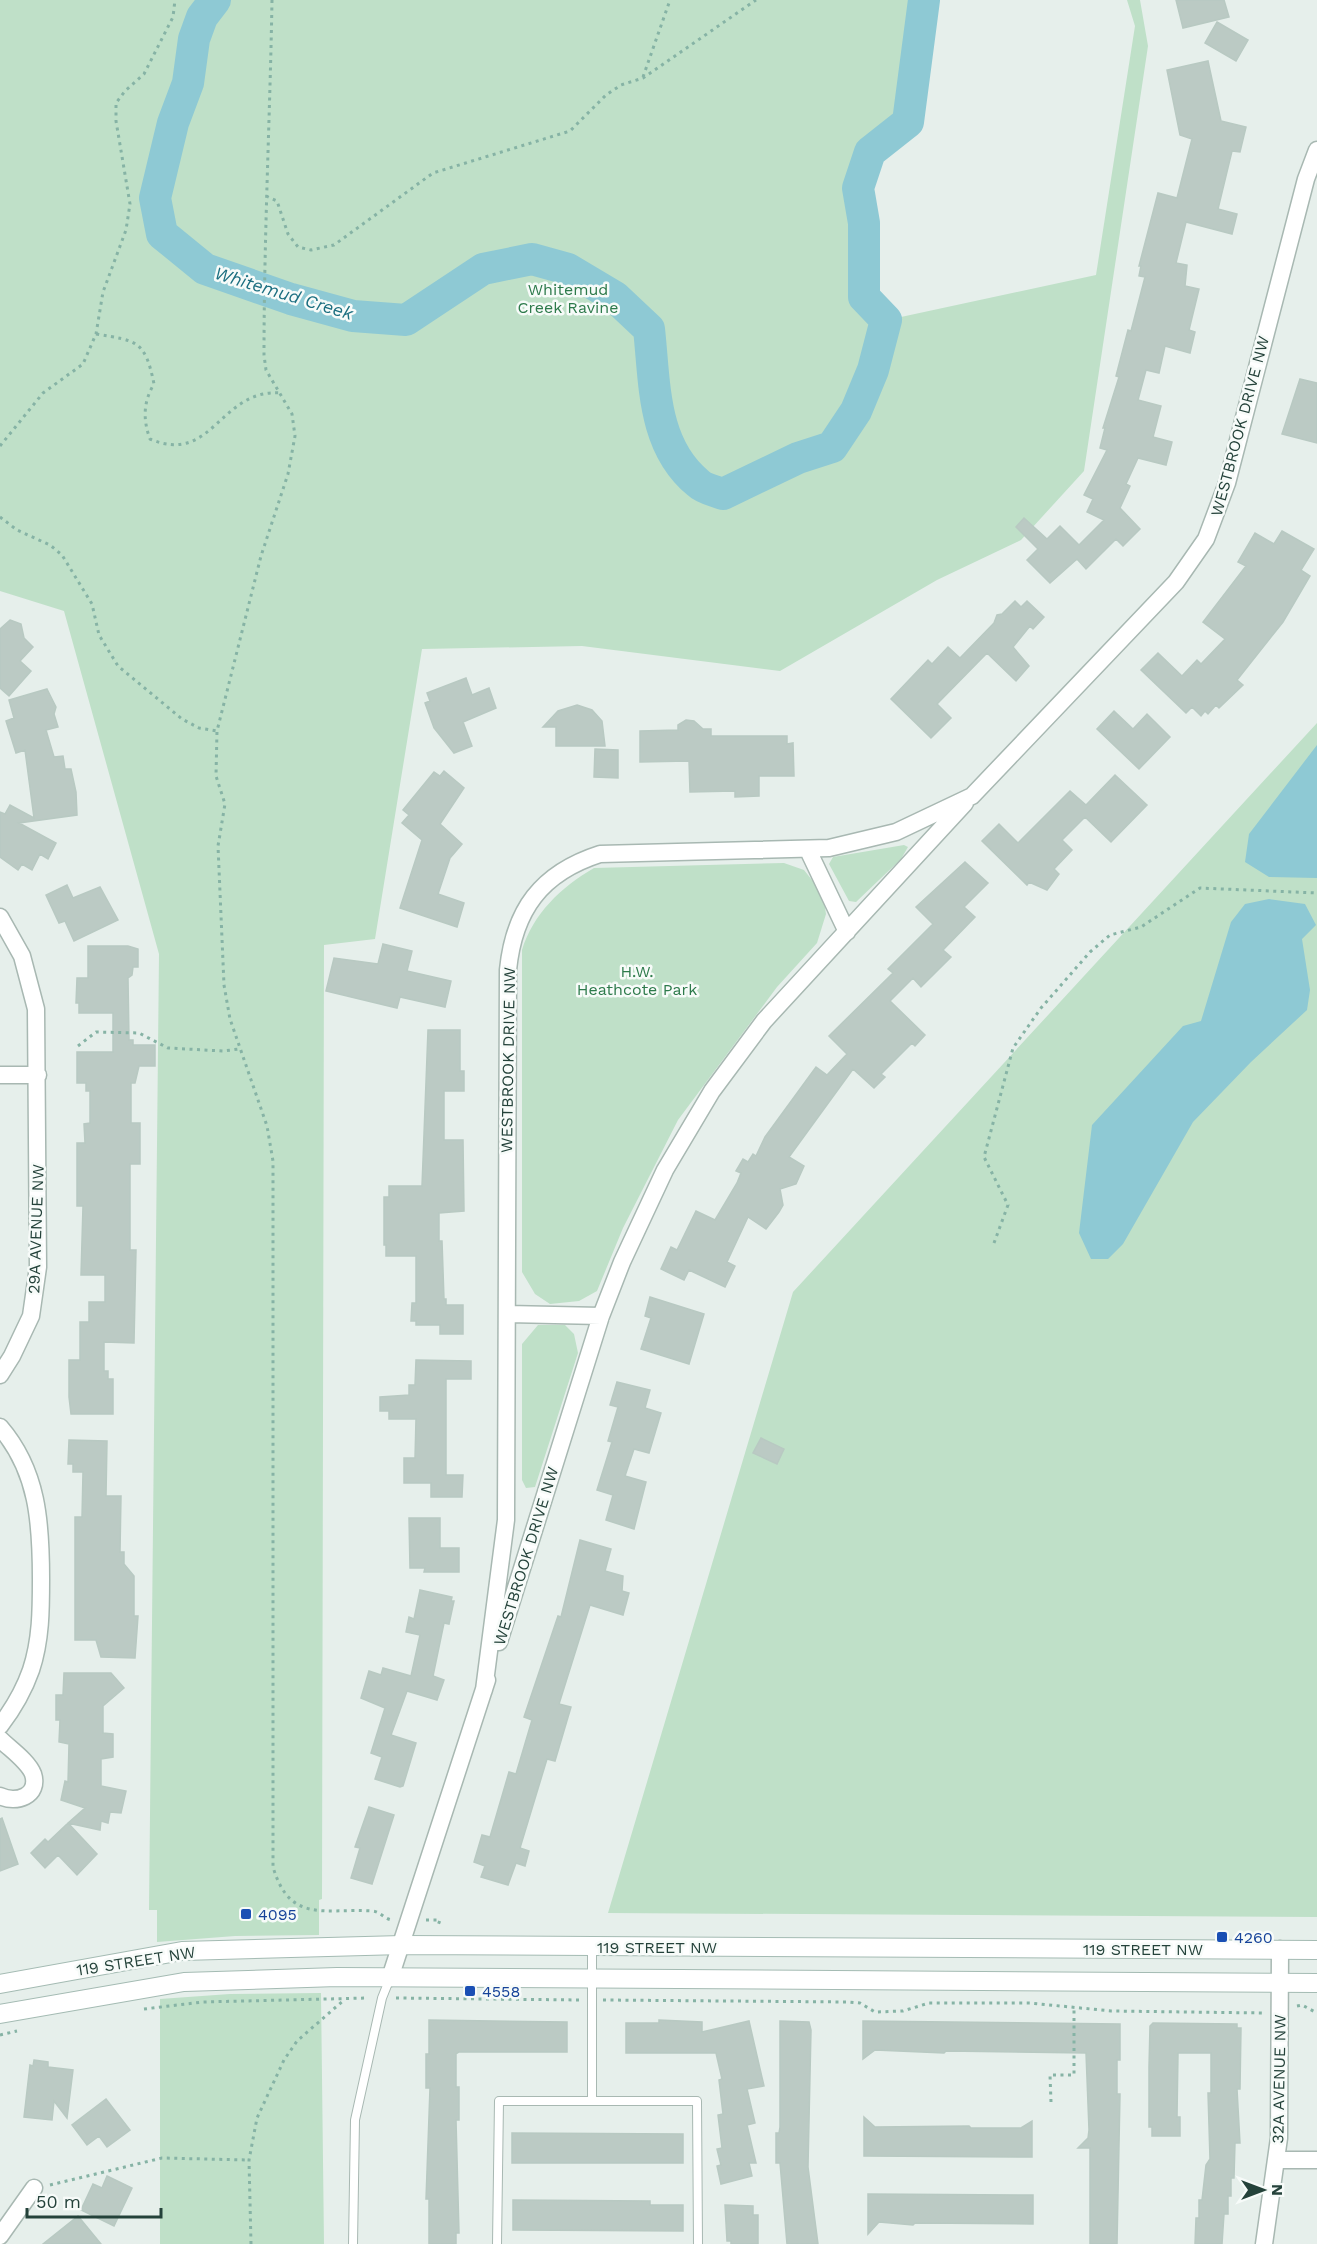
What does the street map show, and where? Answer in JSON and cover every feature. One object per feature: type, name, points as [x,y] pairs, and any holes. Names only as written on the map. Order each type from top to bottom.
[{"type":"main road","name":"119 STREET NW","points":[[0,1984],[182,1951],[402,1945],[1317,1950]]},
{"type":"main road","name":"119 STREET NW","points":[[0,2014],[184,1982],[390,1978],[1317,1983]]},
{"type":"street","name":"WESTBROOK DRIVE NW","points":[[390,1978],[484,1690],[601,1316],[622,1262],[665,1170],[712,1091],[764,1021],[972,796],[1176,582],[1206,539],[1227,483],[1306,179],[1317,150]]},
{"type":"street","name":"WESTBROOK DRIVE NW","points":[[484,1690],[506,1521],[508,970],[514,929],[522,914],[541,888],[567,866],[600,854],[808,850],[851,844],[896,832],[972,796]]},
{"type":"street","points":[[808,850],[848,932]]},
{"type":"street","name":"29A AVENUE NW","points":[[0,917],[14,938],[34,993],[38,1075],[36,1294],[24,1333],[0,1375]]},
{"type":"street","points":[[0,1075],[38,1075]]},
{"type":"street","points":[[507,1314],[601,1316]]},
{"type":"street","points":[[0,1427],[22,1459],[38,1506],[41,1608],[37,1649],[31,1670],[0,1726]]},
{"type":"street","points":[[0,1739],[29,1767],[34,1782],[32,1791],[26,1797],[16,1800],[0,1796]]},
{"type":"street","name":"32A AVENUE NW","points":[[1264,2244],[1278,2160],[1280,1949]]},
{"type":"street","points":[[1278,2160],[1317,2160]]},
{"type":"street","points":[[0,2236],[34,2188]]},
{"type":"lane","points":[[592,1947],[592,2101]]},
{"type":"lane","points":[[353,2244],[355,2120],[382,1998],[390,1978]]},
{"type":"lane","points":[[497,2244],[499,2101],[697,2101],[698,2244]]},
{"type":"path","points":[[0,446],[43,393],[83,364],[96,334],[103,292],[126,230],[130,204],[116,121],[116,103],[125,91],[144,74],[173,17],[175,0]]},
{"type":"path","points":[[272,0],[264,229],[264,355],[266,370],[282,393],[294,424],[292,454],[261,556],[218,731],[216,776],[225,804],[218,846],[224,986],[239,1050],[267,1126],[273,1161],[273,1867],[278,1885],[300,1908],[317,1911],[375,1911],[388,1920]]},
{"type":"path","points":[[643,78],[670,0]]},
{"type":"path","points":[[266,196],[277,201],[288,234],[298,247],[311,250],[334,245],[433,173],[570,131],[606,96],[621,85],[643,78],[756,0]]},
{"type":"path","points":[[96,334],[132,340],[141,348],[154,384],[147,400],[145,425],[150,439],[162,444],[189,444],[227,416],[243,400],[259,393],[282,393]]},
{"type":"path","points":[[0,517],[62,555],[92,603],[99,634],[118,666],[182,719],[200,728],[218,731]]},
{"type":"path","points":[[994,1243],[1008,1205],[984,1157],[1013,1048],[1041,1008],[1090,952],[1110,935],[1142,927],[1200,888],[1317,894]]},
{"type":"path","points":[[78,1047],[96,1032],[139,1033],[168,1048],[239,1050]]},
{"type":"path","points":[[251,2244],[249,2160],[257,2118],[284,2060],[313,2025],[346,1998]]},
{"type":"path","points":[[139,2009],[203,2002],[360,1999]]},
{"type":"path","points":[[400,1999],[849,2002],[860,2003],[875,2012],[903,2011],[929,2003],[1030,2003],[1074,2008],[1257,2014]]},
{"type":"path","points":[[1302,2005],[1317,2013]]},
{"type":"path","points":[[1051,2102],[1050,2075],[1074,2075],[1074,2008]]},
{"type":"path","points":[[0,2035],[19,2030]]},
{"type":"path","points":[[34,2188],[162,2158],[249,2160]]},
{"type":"green space","name":"Whitemud Creek Ravine","points":[[0,0],[924,0],[908,122],[870,152],[858,188],[864,223],[864,297],[887,320],[1096,275],[1135,26],[1127,0],[1140,0],[1148,46],[1084,471],[1021,540],[937,580],[780,671],[582,646],[422,649],[375,939],[324,945],[322,1899],[319,1900],[319,1935],[235,1936],[157,1942],[157,1910],[149,1910],[159,954],[64,611],[0,591]]},
{"type":"green space","points":[[1317,723],[1317,1917],[608,1913],[793,1292]]},
{"type":"green space","points":[[904,845],[908,847],[901,859],[856,902],[849,901],[829,864],[833,857]]},
{"type":"green space","name":"H.W. Heathcote Park","points":[[784,863],[804,870],[823,894],[826,914],[817,943],[777,987],[678,1120],[623,1228],[597,1291],[579,1301],[550,1304],[535,1294],[522,1272],[522,950],[533,925],[560,893],[594,868]]},
{"type":"green space","points":[[538,1325],[565,1325],[574,1334],[578,1353],[535,1487],[526,1488],[522,1480],[522,1344]]},
{"type":"green space","points":[[321,1993],[324,2244],[160,2244],[160,1999],[230,1994]]},
{"type":"water","points":[[1317,745],[1317,878],[1269,877],[1245,862],[1249,834]]},
{"type":"water","points":[[1269,899],[1305,904],[1316,925],[1302,939],[1310,990],[1307,1010],[1251,1062],[1193,1122],[1123,1244],[1108,1259],[1091,1259],[1079,1233],[1092,1125],[1183,1026],[1201,1021],[1231,922],[1245,904]]},
{"type":"building","points":[[1176,0],[1224,0],[1229,17],[1183,28]]},
{"type":"building","points":[[1217,22],[1248,40],[1236,61],[1205,43]]},
{"type":"building","points":[[1208,61],[1221,121],[1246,127],[1240,152],[1232,151],[1218,209],[1237,214],[1232,234],[1186,222],[1176,263],[1187,265],[1185,286],[1199,289],[1189,330],[1195,332],[1190,353],[1165,346],[1159,373],[1146,370],[1138,400],[1161,406],[1153,437],[1172,442],[1166,465],[1138,458],[1126,484],[1130,486],[1120,508],[1140,529],[1123,546],[1116,539],[1086,569],[1077,559],[1050,583],[1027,560],[1038,549],[1016,527],[1024,518],[1047,539],[1060,526],[1079,545],[1104,520],[1087,512],[1093,499],[1084,495],[1107,450],[1100,448],[1105,428],[1103,428],[1119,377],[1116,376],[1128,330],[1131,331],[1145,277],[1139,276],[1141,266],[1139,266],[1158,193],[1177,198],[1192,139],[1180,135],[1167,70]]},
{"type":"building","points":[[1300,379],[1317,383],[1317,443],[1282,434]]},
{"type":"building","points":[[1282,531],[1314,549],[1301,570],[1310,576],[1283,622],[1237,680],[1243,685],[1219,708],[1216,705],[1208,714],[1205,711],[1201,716],[1192,707],[1186,713],[1141,670],[1158,653],[1182,676],[1197,660],[1201,664],[1225,639],[1203,622],[1246,566],[1238,562],[1255,533],[1274,544]]},
{"type":"building","points":[[1015,601],[1021,607],[1027,601],[1044,617],[1033,629],[1030,626],[1013,647],[1029,666],[1016,681],[987,653],[937,704],[951,718],[931,738],[891,699],[928,660],[932,664],[948,647],[960,658],[994,623],[997,615],[1002,614]]},
{"type":"building","points":[[10,620],[21,624],[24,638],[33,647],[20,661],[31,671],[9,696],[0,688],[0,629]]},
{"type":"building","points":[[466,678],[472,695],[489,688],[496,708],[463,722],[472,746],[454,753],[434,728],[425,703],[430,701],[427,693]]},
{"type":"building","points":[[47,689],[56,707],[54,714],[58,727],[46,730],[54,757],[63,756],[65,769],[71,769],[76,792],[77,815],[19,823],[56,843],[48,859],[40,854],[32,870],[22,864],[18,870],[0,857],[0,812],[5,814],[10,805],[34,818],[25,750],[16,753],[6,721],[14,718],[9,700]]},
{"type":"building","points":[[577,705],[592,710],[602,721],[605,746],[556,746],[556,727],[543,727],[558,711]]},
{"type":"building","points":[[1114,711],[1133,729],[1147,714],[1170,737],[1139,769],[1097,729]]},
{"type":"building","points":[[686,720],[694,721],[703,729],[711,729],[711,736],[787,736],[787,744],[793,743],[794,776],[759,776],[759,796],[735,797],[735,791],[690,792],[689,761],[640,762],[640,731],[678,730],[678,725]]},
{"type":"building","points":[[595,749],[618,750],[618,778],[594,777]]},
{"type":"building","points":[[444,771],[464,788],[440,824],[462,844],[450,858],[438,894],[464,903],[457,927],[400,908],[422,840],[402,823],[409,815],[403,810],[434,772],[440,776]]},
{"type":"building","points":[[1115,775],[1147,805],[1111,842],[1085,817],[1062,840],[1072,850],[1054,869],[1059,874],[1047,890],[1029,882],[1027,885],[982,841],[999,824],[1018,843],[1070,791],[1086,805]]},
{"type":"building","points":[[965,862],[988,883],[964,907],[975,917],[943,950],[951,957],[921,987],[913,978],[890,1001],[925,1035],[915,1046],[912,1043],[881,1074],[885,1077],[874,1088],[853,1069],[789,1157],[804,1166],[796,1184],[780,1189],[783,1205],[779,1212],[766,1229],[748,1217],[727,1262],[735,1266],[725,1287],[689,1270],[684,1280],[661,1269],[671,1247],[677,1250],[696,1211],[715,1220],[737,1183],[741,1173],[736,1171],[743,1159],[748,1162],[753,1154],[756,1156],[765,1137],[816,1067],[827,1075],[847,1054],[829,1036],[893,973],[888,969],[933,924],[916,907]]},
{"type":"building","points":[[67,885],[73,898],[100,887],[118,920],[74,941],[65,921],[59,923],[46,895]]},
{"type":"building","points":[[383,944],[412,951],[407,971],[451,981],[445,1007],[400,997],[397,1008],[326,991],[334,958],[378,964]]},
{"type":"building","points":[[88,946],[128,946],[138,949],[138,967],[133,967],[132,975],[128,978],[129,1040],[133,1040],[133,1045],[155,1045],[155,1066],[139,1066],[135,1083],[131,1083],[131,1123],[140,1123],[140,1164],[130,1164],[130,1250],[136,1250],[134,1343],[104,1342],[104,1371],[108,1371],[108,1379],[113,1379],[113,1414],[71,1414],[69,1397],[69,1360],[80,1360],[80,1322],[89,1322],[89,1302],[105,1302],[105,1275],[81,1275],[83,1206],[77,1206],[77,1143],[85,1143],[84,1124],[90,1123],[90,1091],[86,1091],[86,1083],[77,1083],[77,1052],[113,1052],[113,1013],[79,1013],[79,1003],[76,1003],[77,978],[88,978]]},
{"type":"building","points":[[428,1030],[460,1030],[460,1071],[464,1071],[464,1091],[444,1091],[444,1140],[463,1140],[464,1211],[439,1213],[439,1241],[442,1241],[444,1299],[446,1299],[446,1305],[463,1305],[463,1334],[440,1334],[440,1325],[416,1325],[416,1321],[411,1321],[412,1303],[416,1303],[416,1256],[386,1256],[386,1245],[384,1245],[384,1197],[389,1197],[389,1186],[422,1186]]},
{"type":"building","points":[[650,1297],[704,1314],[689,1364],[641,1349],[651,1318],[645,1316]]},
{"type":"building","points":[[416,1360],[471,1361],[471,1379],[446,1379],[446,1475],[463,1475],[462,1497],[431,1497],[431,1483],[404,1483],[404,1458],[415,1458],[416,1419],[389,1419],[389,1411],[380,1411],[380,1397],[409,1395],[409,1385],[415,1385]]},
{"type":"building","points":[[617,1382],[650,1390],[645,1408],[661,1413],[649,1453],[634,1449],[625,1476],[646,1482],[634,1529],[606,1520],[613,1495],[597,1490],[612,1442],[608,1441],[618,1407],[610,1405]]},
{"type":"building","points":[[761,1438],[784,1449],[777,1464],[753,1453]]},
{"type":"building","points":[[69,1440],[107,1441],[106,1496],[121,1496],[120,1552],[124,1552],[124,1564],[134,1576],[134,1616],[138,1616],[135,1658],[101,1657],[96,1640],[75,1640],[75,1517],[82,1517],[83,1472],[73,1472],[73,1464],[68,1464]]},
{"type":"building","points":[[409,1518],[440,1518],[440,1548],[459,1548],[459,1572],[424,1572],[425,1568],[410,1568]]},
{"type":"building","points":[[580,1540],[611,1549],[605,1571],[623,1576],[622,1591],[629,1593],[623,1615],[590,1605],[559,1704],[571,1707],[555,1761],[547,1759],[520,1848],[529,1851],[525,1866],[516,1863],[508,1885],[481,1877],[485,1866],[474,1862],[482,1835],[490,1837],[509,1772],[516,1774],[532,1720],[524,1717],[558,1616],[561,1617]]},
{"type":"building","points":[[420,1590],[452,1597],[451,1601],[454,1601],[449,1624],[444,1623],[433,1676],[444,1680],[437,1700],[407,1691],[391,1735],[416,1743],[403,1786],[400,1787],[375,1779],[382,1757],[371,1753],[385,1708],[361,1698],[369,1671],[381,1675],[383,1668],[411,1676],[420,1635],[406,1632],[409,1617],[414,1619]]},
{"type":"building","points":[[64,1673],[111,1673],[124,1688],[103,1706],[103,1733],[113,1734],[113,1757],[101,1759],[101,1786],[126,1791],[121,1813],[110,1812],[108,1823],[101,1821],[100,1830],[68,1823],[85,1808],[61,1800],[65,1781],[68,1782],[69,1744],[59,1742],[60,1720],[56,1720],[56,1695],[63,1695]]},
{"type":"building","points":[[369,1807],[394,1815],[372,1884],[351,1878],[360,1848],[355,1847]]},
{"type":"building","points":[[2,1818],[18,1864],[0,1871],[0,1819]]},
{"type":"building","points":[[68,1823],[97,1854],[77,1875],[58,1855],[45,1868],[31,1853],[45,1839],[48,1842]]},
{"type":"building","points":[[429,2020],[567,2022],[567,2052],[459,2052],[456,2054],[456,2087],[459,2087],[459,2120],[456,2120],[459,2233],[456,2233],[456,2244],[429,2244],[429,2199],[426,2199],[430,2088],[426,2088],[426,2054],[429,2054]]},
{"type":"building","points":[[659,2020],[702,2022],[702,2032],[749,2021],[764,2086],[747,2089],[755,2123],[747,2125],[756,2163],[749,2163],[752,2176],[721,2184],[717,2166],[721,2165],[717,2149],[722,2148],[718,2115],[723,2114],[719,2080],[722,2079],[716,2053],[626,2053],[626,2023],[659,2023]]},
{"type":"building","points":[[780,2021],[809,2022],[811,2030],[808,2167],[818,2244],[787,2244],[780,2163],[776,2163],[776,2133],[779,2133],[780,2127]]},
{"type":"building","points":[[863,2021],[1120,2024],[1120,2060],[1117,2060],[1117,2094],[1120,2094],[1117,2244],[1090,2244],[1090,2148],[1078,2148],[1088,2138],[1089,2130],[1086,2053],[946,2051],[944,2053],[875,2050],[863,2059]]},
{"type":"building","points":[[1153,2023],[1237,2024],[1237,2028],[1241,2028],[1240,2089],[1237,2089],[1240,2143],[1235,2143],[1234,2178],[1231,2178],[1231,2196],[1228,2196],[1228,2214],[1224,2214],[1222,2244],[1195,2244],[1199,2200],[1202,2200],[1206,2165],[1210,2159],[1208,2093],[1211,2093],[1211,2053],[1178,2053],[1177,2117],[1180,2117],[1180,2136],[1152,2136],[1152,2127],[1149,2127],[1149,2067],[1150,2026]]},
{"type":"building","points":[[34,2060],[48,2062],[48,2067],[73,2070],[67,2118],[54,2101],[52,2120],[24,2117],[30,2065],[33,2066]]},
{"type":"building","points":[[106,2099],[130,2130],[107,2147],[99,2136],[87,2145],[72,2125]]},
{"type":"building","points":[[864,2117],[875,2127],[1021,2128],[1032,2121],[1032,2157],[864,2156]]},
{"type":"building","points":[[512,2133],[683,2134],[683,2163],[512,2163]]},
{"type":"building","points":[[107,2176],[132,2188],[114,2226],[81,2210],[93,2184],[102,2188]]},
{"type":"building","points":[[868,2194],[1033,2195],[1033,2224],[915,2223],[913,2225],[879,2222],[868,2234]]},
{"type":"building","points":[[513,2200],[650,2201],[650,2205],[683,2205],[683,2231],[513,2230]]},
{"type":"building","points":[[725,2205],[753,2206],[753,2215],[758,2215],[758,2244],[731,2244],[731,2241],[727,2241]]},
{"type":"building","points":[[78,2216],[101,2244],[43,2244]]},
{"type":"waterway","name":"Whitemud Creek","points":[[215,0],[202,17],[194,39],[188,83],[173,123],[155,198],[162,234],[205,269],[291,299],[353,316],[406,320],[483,269],[532,259],[568,269],[615,297],[649,329],[655,391],[664,432],[672,451],[683,468],[698,483],[723,494],[798,458],[832,447],[856,411],[873,370],[886,320],[864,297],[864,223],[858,188],[870,152],[908,122],[924,0]]},
{"type":"place","name":"4095","points":[[246,1914]]},
{"type":"place","name":"4260","points":[[1222,1937]]},
{"type":"place","name":"4558","points":[[470,1991]]}]
